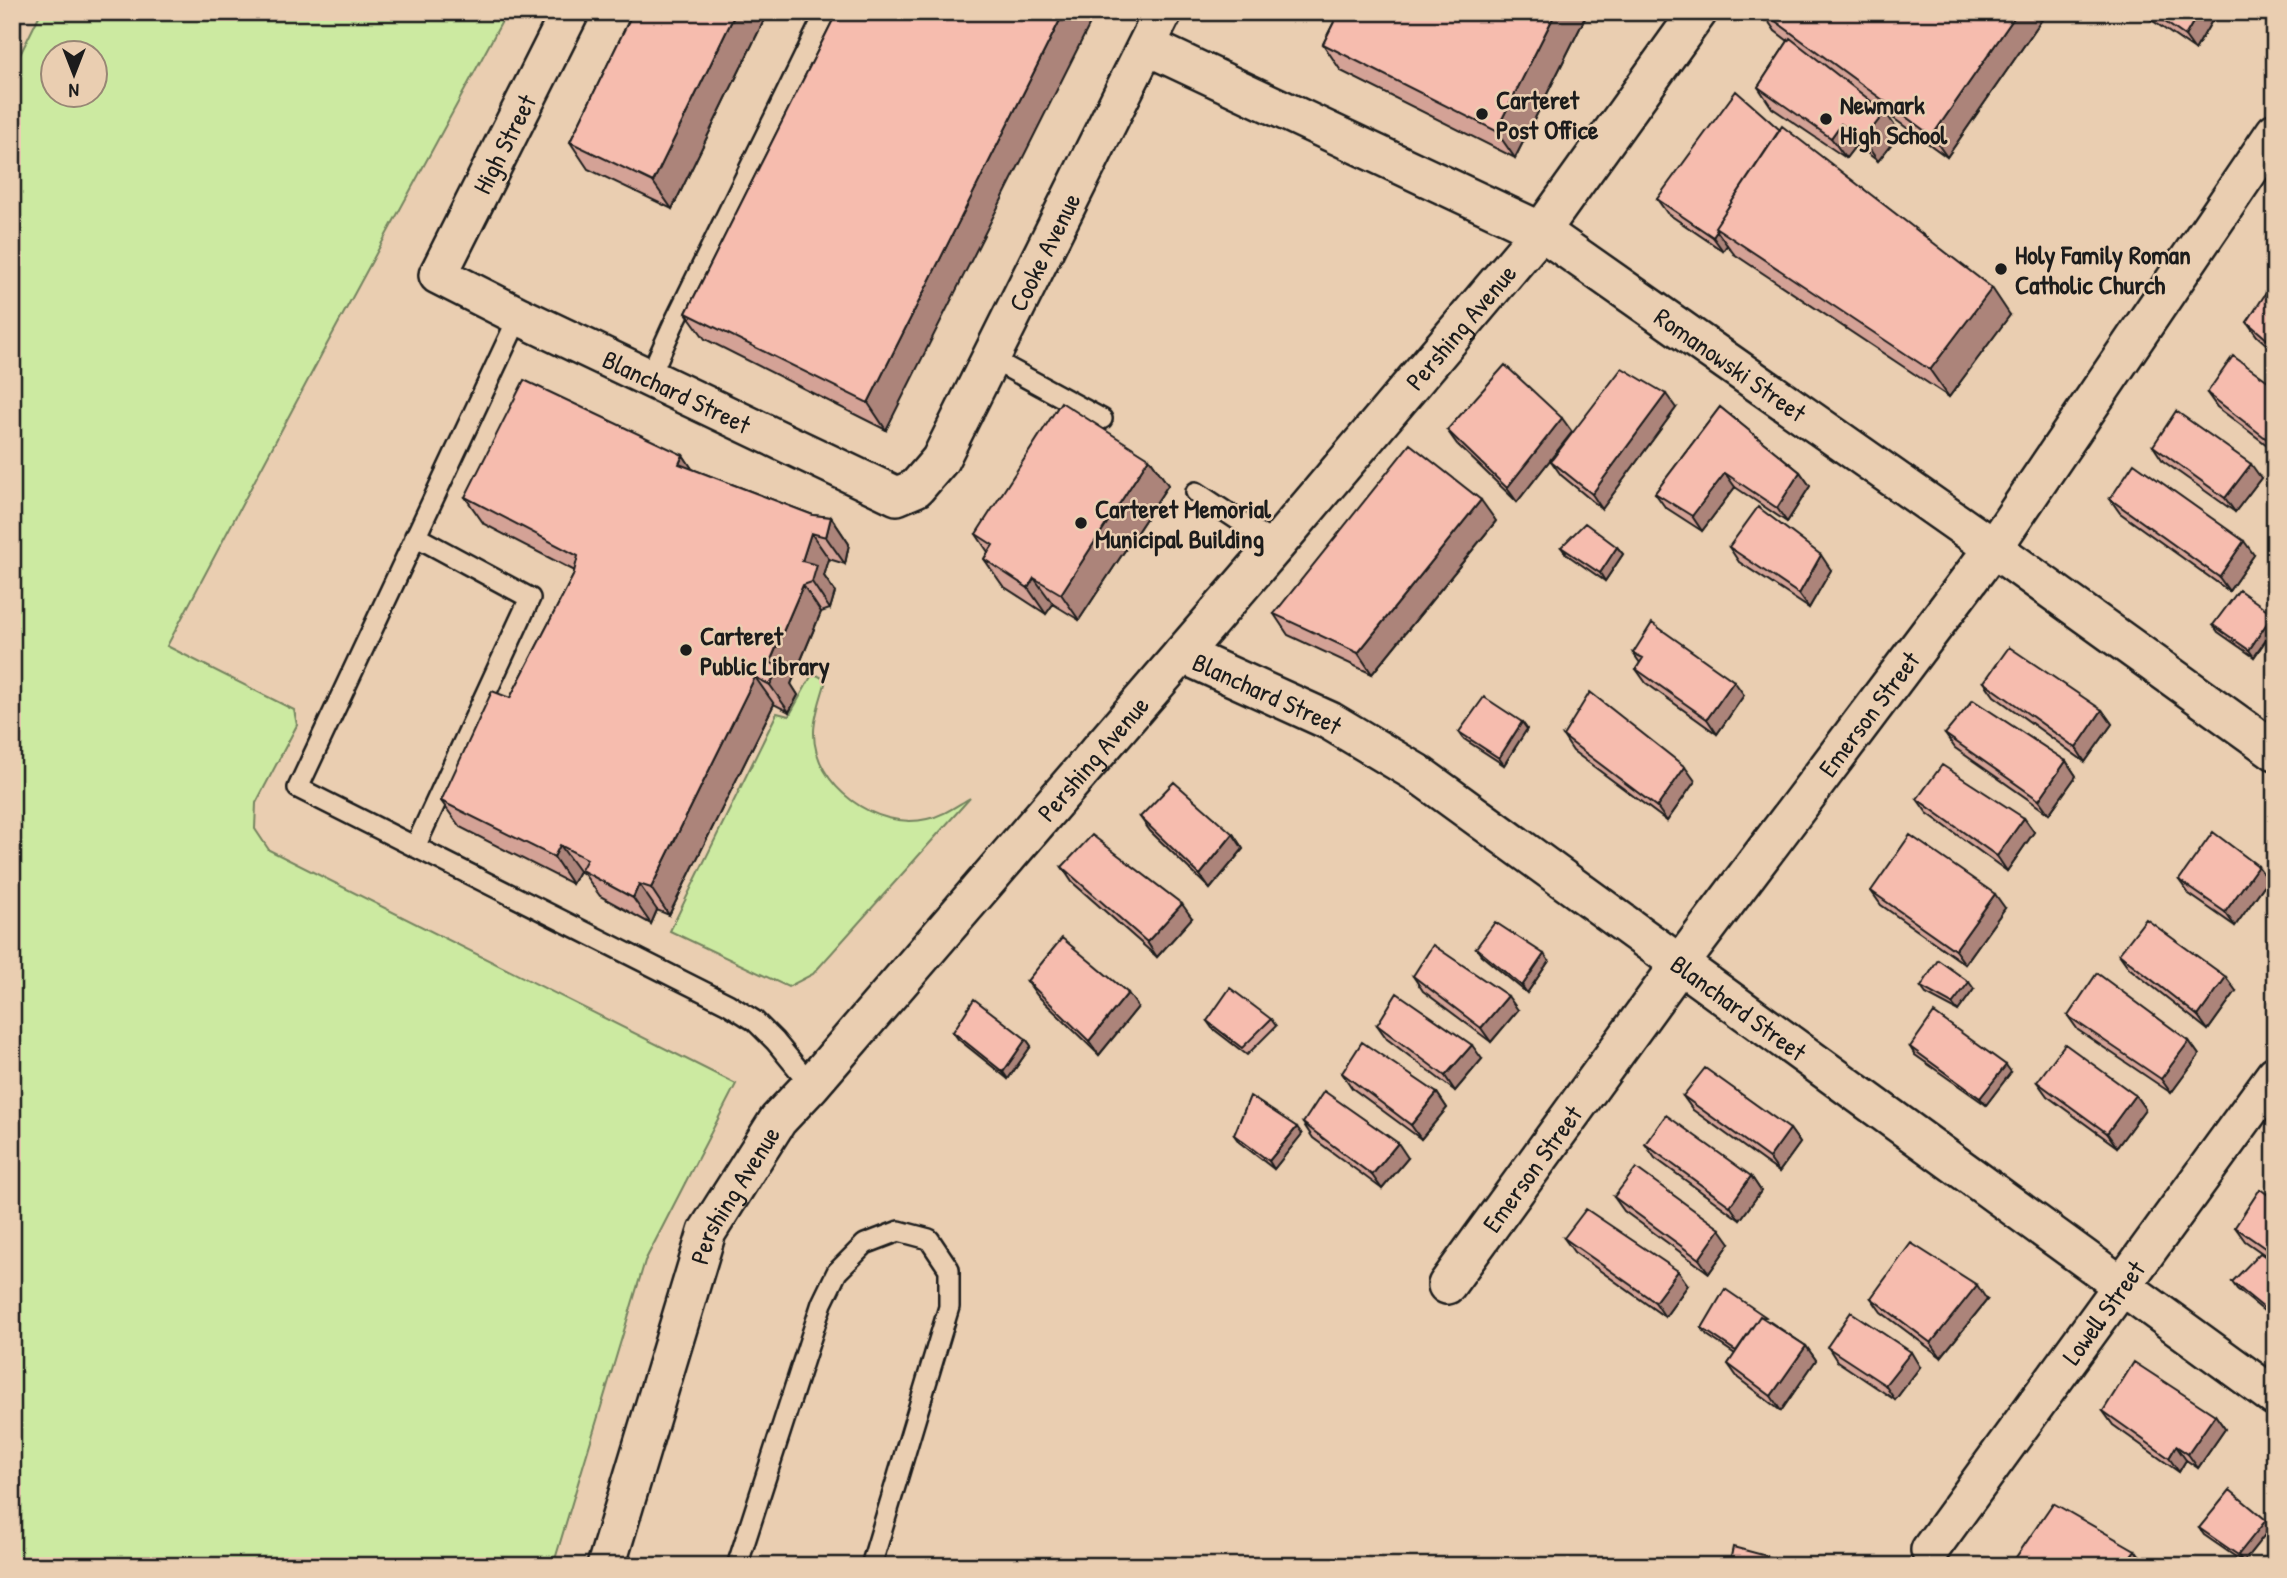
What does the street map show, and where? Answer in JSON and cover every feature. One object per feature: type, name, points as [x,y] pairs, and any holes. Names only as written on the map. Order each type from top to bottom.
[{"type":"street","name":"High Street","points":[[438,275],[570,12]]},
{"type":"street","name":"Cooke Avenue","points":[[916,488],[940,460],[1163,12]]},
{"type":"street","name":"Pershing Avenue","points":[[606,1566],[707,1232],[778,1120],[1276,545],[1541,231],[1698,12]]},
{"type":"street","name":"Romanowski Street","points":[[1147,46],[1541,231],[1993,548],[2275,751]]},
{"type":"street","name":"Emerson Street","points":[[1447,1285],[1680,964],[1993,548],[2275,132]]},
{"type":"street","name":"Blanchard Street","points":[[438,275],[897,496],[916,488]]},
{"type":"street","name":"Blanchard Street","points":[[1182,654],[1330,721],[1417,773],[2275,1397]]},
{"type":"street","name":"Lowell Street","points":[[1930,1550],[2275,1075]]},
{"type":"lane","points":[[649,378],[826,12]]},
{"type":"lane","points":[[519,316],[298,788],[728,1004],[755,1021],[811,1085]]},
{"type":"lane","points":[[990,358],[1102,419]]},
{"type":"lane","points":[[1196,492],[1276,545]]},
{"type":"lane","points":[[415,537],[530,598],[415,847]]},
{"type":"lane","points":[[737,1566],[822,1303],[837,1272],[864,1244],[899,1231],[929,1239],[949,1269],[949,1307],[872,1566]]},
{"type":"green space","points":[[41,12],[507,12],[167,646],[294,710],[297,725],[256,803],[255,829],[269,850],[736,1084],[645,1261],[553,1566],[12,1566],[12,71]]},
{"type":"green space","points":[[813,673],[826,680],[814,726],[817,752],[824,770],[851,800],[888,818],[908,821],[939,816],[970,798],[813,974],[788,987],[670,931],[777,713],[789,716]]},
{"type":"building","points":[[633,12],[736,12],[653,182],[570,142]]},
{"type":"building","points":[[837,12],[1064,12],[868,403],[686,313]]},
{"type":"building","name":"Carteret Post Office","points":[[1339,12],[1556,12],[1496,131],[1323,44]]},
{"type":"building","points":[[1763,12],[2018,12],[1932,136]]},
{"type":"building","points":[[2151,12],[2199,12],[2185,36]]},
{"type":"building","points":[[1790,38],[1885,112],[1863,140],[1841,124],[1831,138],[1758,87]]},
{"type":"building","points":[[1736,91],[1780,130],[1715,227],[1717,231],[1713,237],[1657,199]]},
{"type":"building","points":[[1782,126],[1992,288],[1930,370],[1715,227]]},
{"type":"building","points":[[2268,290],[2275,295],[2275,346],[2247,322]]},
{"type":"building","points":[[2233,356],[2275,386],[2275,440],[2272,443],[2207,393]]},
{"type":"building","points":[[1505,365],[1562,418],[1507,488],[1447,430]]},
{"type":"building","points":[[1622,368],[1666,394],[1592,494],[1551,461]]},
{"type":"building","name":"Carteret Public Library","points":[[524,380],[683,455],[679,464],[813,515],[831,517],[826,537],[811,533],[802,561],[817,565],[812,582],[803,585],[770,662],[779,668],[770,685],[755,677],[651,888],[639,884],[633,898],[581,870],[587,859],[560,845],[554,857],[441,801],[492,691],[510,698],[573,576],[578,556],[465,497]]},
{"type":"building","name":"Carteret Memorial Municipal Building","points":[[1061,402],[1149,458],[1061,594],[1034,578],[1028,588],[984,559],[993,545],[976,534]]},
{"type":"building","points":[[1720,407],[1800,472],[1777,508],[1725,473],[1692,516],[1655,493]]},
{"type":"building","points":[[2176,411],[2251,464],[2225,498],[2153,446]]},
{"type":"building","points":[[1410,444],[1481,500],[1358,653],[1274,614]]},
{"type":"building","points":[[2134,463],[2244,541],[2219,577],[2110,499]]},
{"type":"building","points":[[1758,507],[1821,555],[1799,594],[1729,547]]},
{"type":"building","points":[[1585,523],[1617,547],[1600,573],[1561,547]]},
{"type":"building","points":[[2275,534],[2275,552],[2267,546]]},
{"type":"building","points":[[2239,590],[2273,614],[2249,650],[2213,625]]},
{"type":"building","points":[[1652,623],[1734,681],[1707,719],[1636,669],[1643,658],[1633,653]]},
{"type":"building","points":[[2009,647],[2102,710],[2076,748],[1984,682]]},
{"type":"building","points":[[1590,692],[1685,767],[1657,807],[1563,736]]},
{"type":"building","points":[[1484,697],[1522,722],[1499,758],[1459,732]]},
{"type":"building","points":[[1973,700],[2066,761],[2039,800],[1945,734]]},
{"type":"building","points":[[1942,765],[2024,818],[1997,856],[1917,799]]},
{"type":"building","points":[[1174,782],[1233,834],[1200,875],[1140,817]]},
{"type":"building","points":[[2213,832],[2258,866],[2225,912],[2179,880]]},
{"type":"building","points":[[1092,835],[1182,904],[1147,942],[1062,867]]},
{"type":"building","points":[[1910,835],[1995,894],[1955,950],[1871,891]]},
{"type":"building","points":[[2146,919],[2226,977],[2198,1016],[2119,954]]},
{"type":"building","points":[[1495,922],[1544,954],[1522,986],[1476,948]]},
{"type":"building","points":[[1062,938],[1128,993],[1089,1041],[1027,981]]},
{"type":"building","points":[[1433,945],[1508,996],[1481,1028],[1413,976]]},
{"type":"building","points":[[1938,960],[1969,982],[1952,1004],[1921,987]]},
{"type":"building","points":[[2097,973],[2189,1041],[2161,1079],[2068,1016]]},
{"type":"building","points":[[1230,988],[1271,1019],[1242,1048],[1207,1021]]},
{"type":"building","points":[[1397,993],[1472,1045],[1445,1076],[1377,1025]]},
{"type":"building","points":[[974,999],[1026,1039],[1003,1072],[953,1032]]},
{"type":"building","points":[[1934,1013],[2006,1065],[1980,1098],[1910,1047]]},
{"type":"building","points":[[1362,1042],[1437,1093],[1411,1125],[1342,1073]]},
{"type":"building","points":[[2065,1044],[2135,1095],[2107,1133],[2037,1082]]},
{"type":"building","points":[[1705,1068],[1790,1129],[1769,1158],[1683,1096]]},
{"type":"building","points":[[1324,1091],[1398,1143],[1372,1175],[1303,1123]]},
{"type":"building","points":[[1250,1096],[1297,1127],[1269,1161],[1234,1135]]},
{"type":"building","points":[[1666,1115],[1751,1176],[1730,1206],[1645,1144]]},
{"type":"building","points":[[1636,1168],[1720,1229],[1699,1259],[1614,1197]]},
{"type":"building","points":[[2260,1189],[2275,1200],[2275,1255],[2235,1227]]},
{"type":"building","points":[[1586,1209],[1678,1271],[1655,1302],[1564,1238]]},
{"type":"building","points":[[1911,1243],[1977,1285],[1931,1343],[1871,1298]]},
{"type":"building","points":[[2260,1253],[2275,1263],[2275,1317],[2232,1282]]},
{"type":"building","points":[[1725,1289],[1766,1317],[1760,1316],[1736,1351],[1702,1328]]},
{"type":"building","points":[[1851,1312],[1911,1352],[1885,1385],[1827,1347]]},
{"type":"building","points":[[1760,1316],[1806,1346],[1771,1396],[1728,1364]]},
{"type":"building","points":[[2134,1362],[2215,1415],[2188,1454],[2176,1446],[2169,1458],[2103,1411]]},
{"type":"building","points":[[2230,1490],[2266,1520],[2238,1555],[2199,1528]]},
{"type":"building","points":[[2053,1503],[2135,1550],[2123,1566],[2010,1566]]},
{"type":"building","points":[[1733,1547],[1804,1566],[1729,1566]]},
{"type":"place","name":"Carteret Post Office","points":[[1482,114]]},
{"type":"place","name":"Newmark High School","points":[[1826,119]]},
{"type":"place","name":"Holy Family Roman Catholic Church","points":[[2001,269]]},
{"type":"place","name":"Carteret Memorial Municipal Building","points":[[1081,523]]},
{"type":"place","name":"Carteret Public Library","points":[[686,650]]}]
